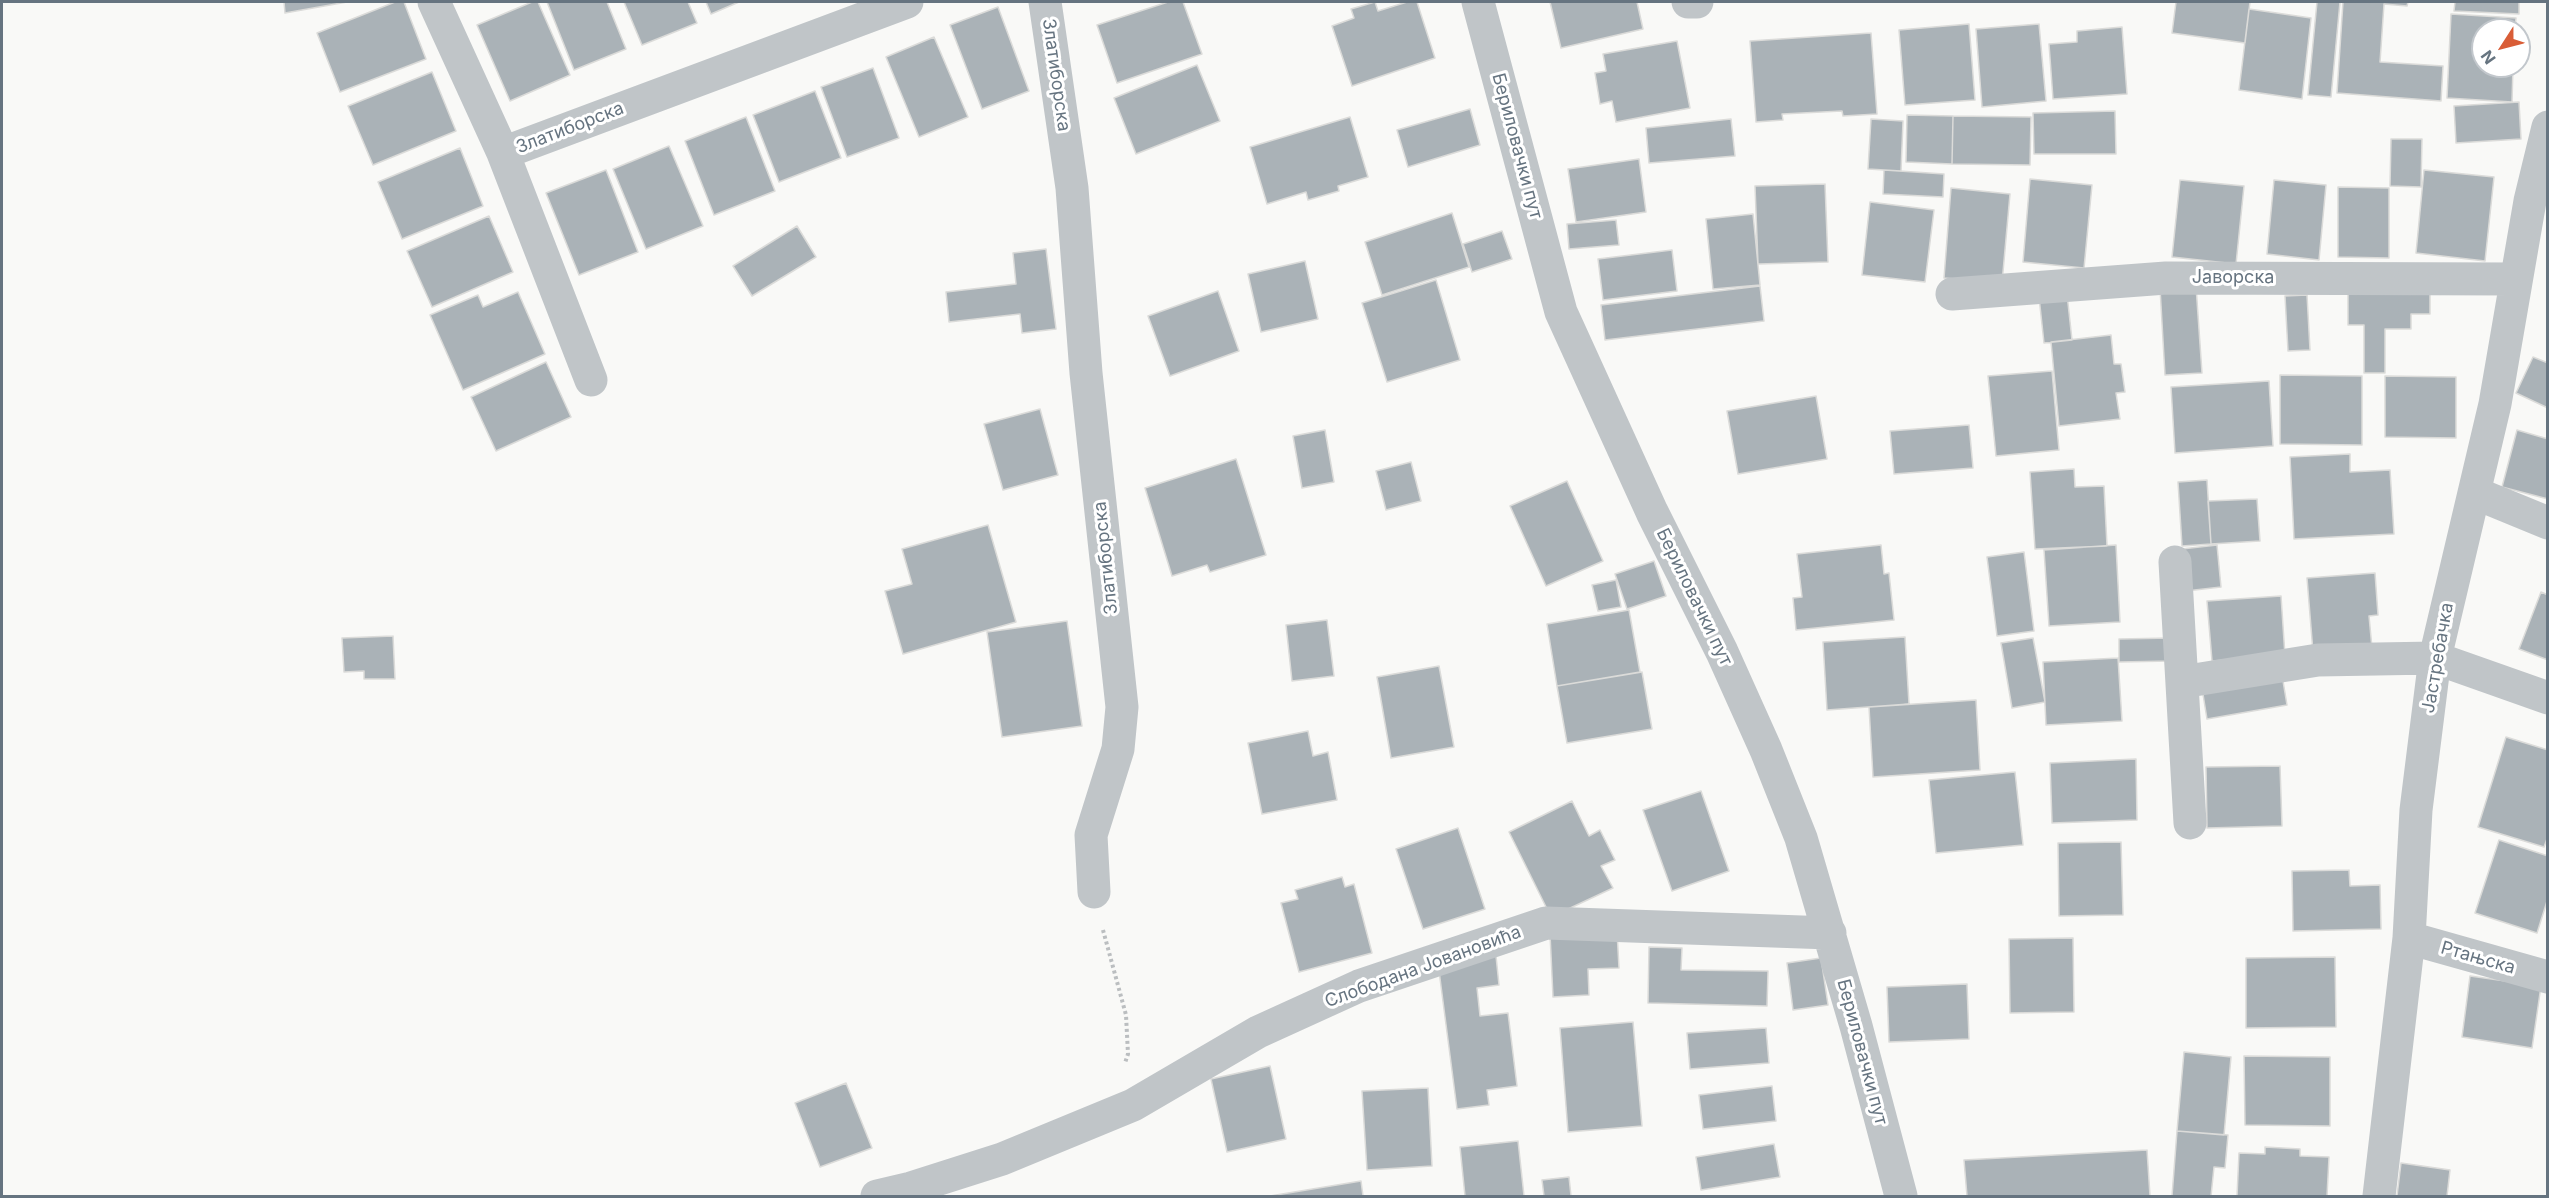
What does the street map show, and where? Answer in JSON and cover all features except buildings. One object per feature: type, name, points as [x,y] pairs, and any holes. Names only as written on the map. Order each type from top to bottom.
[{"type":"street","name":"Златиборска","points":[[434,2],[503,153],[591,380]]},
{"type":"street","name":"Златиборска","points":[[503,153],[907,2]]},
{"type":"street","name":"Златиборска","points":[[1045,2],[1072,188],[1086,372],[1122,708],[1118,749],[1091,835],[1094,892]]},
{"type":"street","name":"Бериловачки пут","points":[[1478,2],[1561,312],[1652,512],[1722,652],[1766,750],[1801,838],[1830,933],[1901,1197]]},
{"type":"street","points":[[1688,2],[1697,2]]},
{"type":"street","name":"Јастребачка","points":[[2379,1197],[2409,938],[2416,810],[2435,658],[2495,404],[2516,279],[2539,205],[2547,127]]},
{"type":"street","name":"Јаворска","points":[[1952,294],[2166,278],[2516,279]]},
{"type":"street","points":[[2475,493],[2547,523]]},
{"type":"street","points":[[2175,562],[2190,823]]},
{"type":"street","points":[[2182,682],[2318,660],[2435,658],[2547,698]]},
{"type":"street","name":"Слободана Јовановића","points":[[878,1197],[1002,1159],[1133,1105],[1258,1032],[1359,986],[1546,923],[1830,933]]},
{"type":"street","name":"Ртањска","points":[[2409,938],[2547,977]]},
{"type":"path","points":[[1094,892],[1126,1015],[1128,1054],[1121,1074],[1122,1090],[1133,1105]]}]
